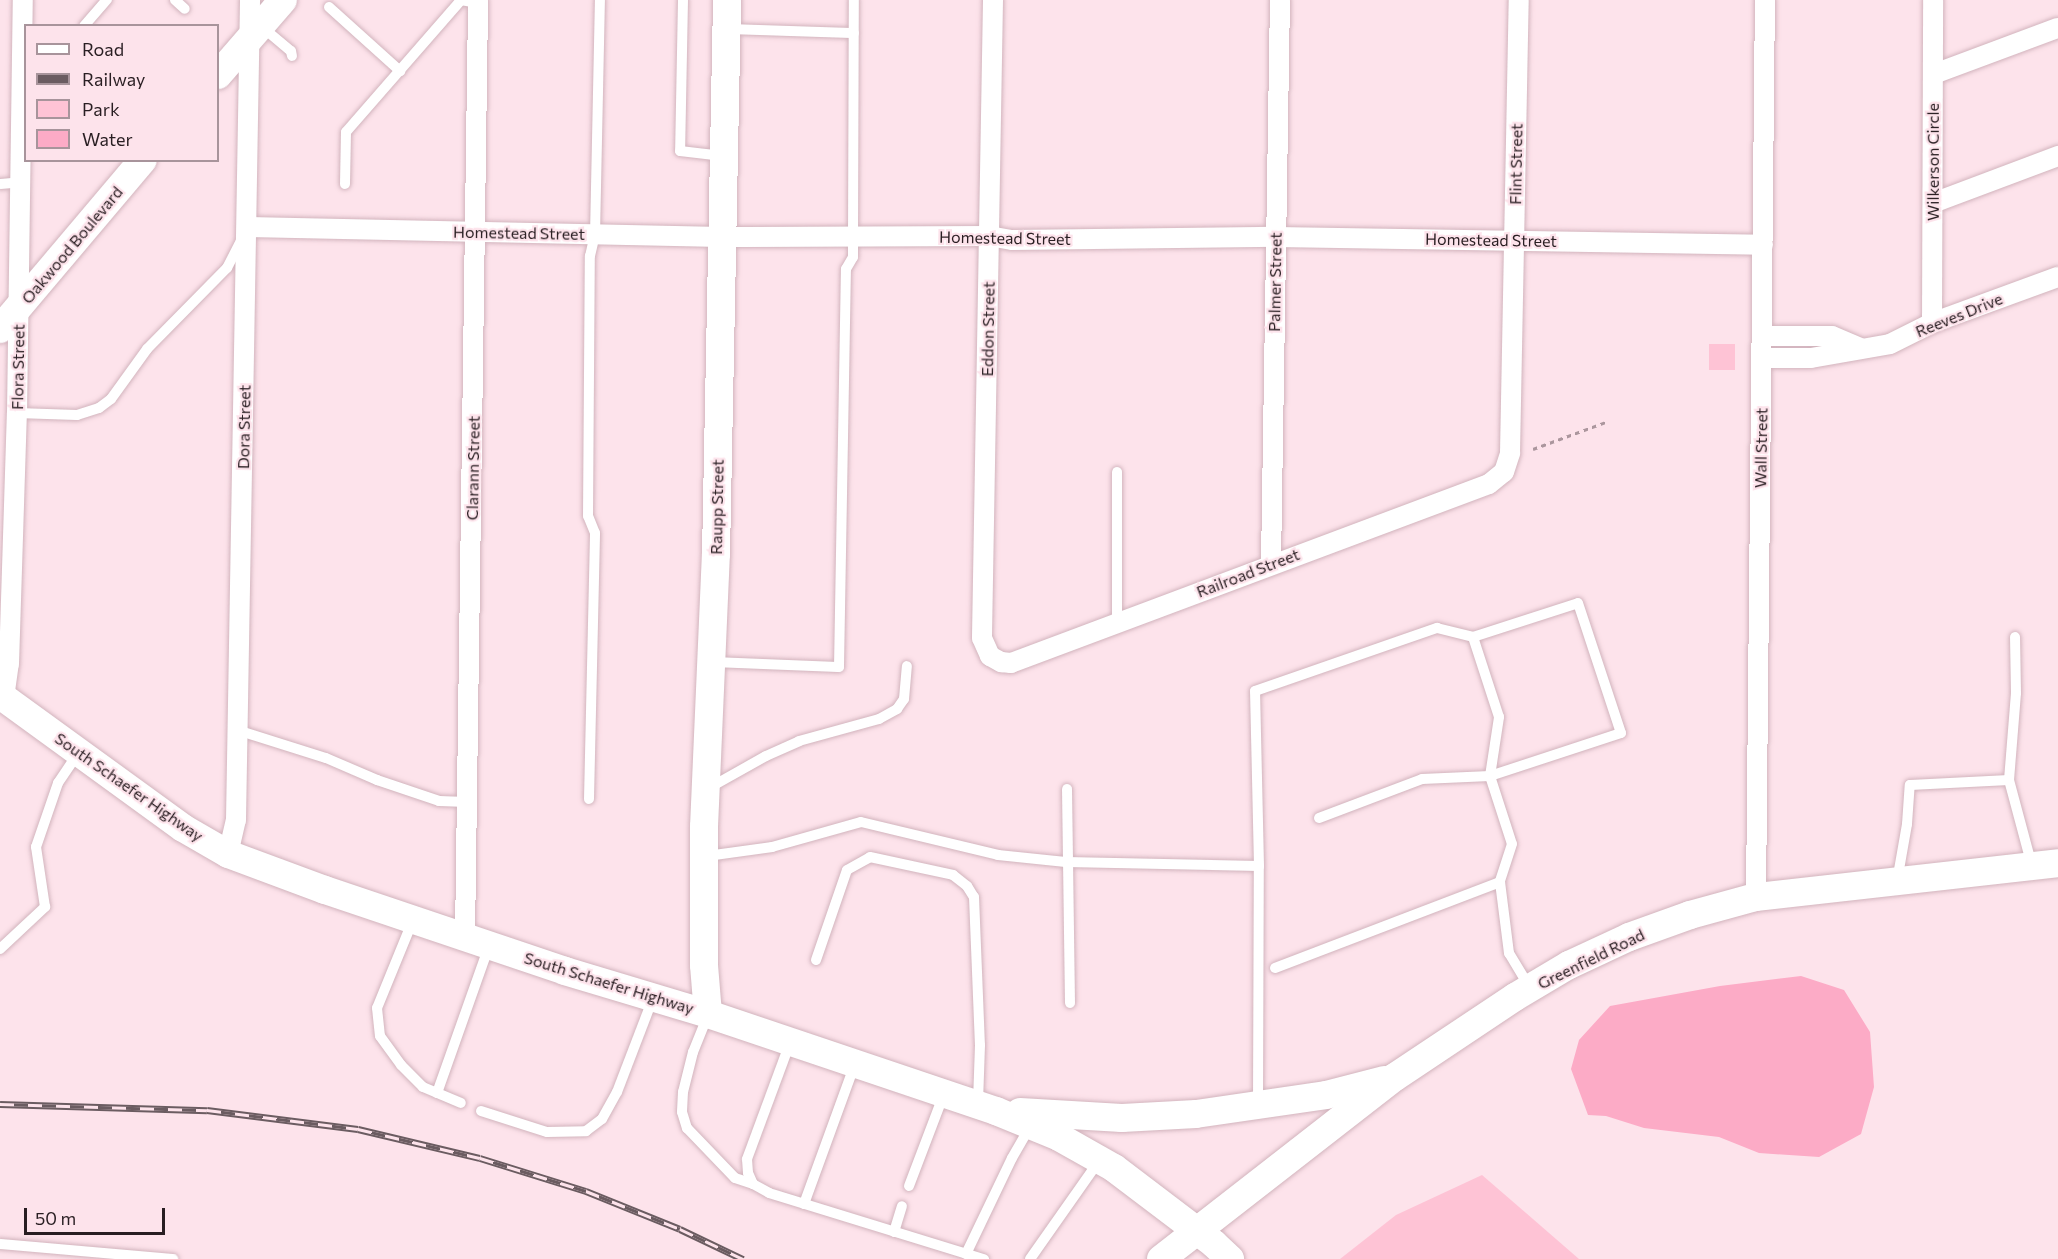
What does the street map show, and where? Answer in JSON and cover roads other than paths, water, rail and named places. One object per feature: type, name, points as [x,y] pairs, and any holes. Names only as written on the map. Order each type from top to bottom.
[{"type":"main road","points":[[219,74],[283,0]]},
{"type":"main road","name":"Raupp Street","points":[[708,1014],[704,965],[706,790],[727,0]]},
{"type":"main road","name":"Oakwood Boulevard","points":[[9,319],[141,162]]},
{"type":"main road","name":"South Schaefer Highway","points":[[2,697],[183,828],[228,854],[325,891],[790,1041],[1031,1125],[1100,1159],[1228,1257]]},
{"type":"main road","name":"Greenfield Road","points":[[1161,1259],[1395,1077],[1530,988],[1569,965],[1629,938],[1690,915],[1756,897],[2045,865]]},
{"type":"main road","points":[[987,1108],[1122,1118],[1196,1114],[1326,1095],[1395,1077]]},
{"type":"street","name":"Flora Street","points":[[2,697],[9,664],[5,617],[17,413],[9,319],[21,182],[24,80],[23,0]]},
{"type":"street","name":"Dora Street","points":[[228,854],[236,820],[248,227],[255,33],[250,0]]},
{"type":"street","name":"Eddon Street","points":[[990,656],[982,638],[993,0]]},
{"type":"street","name":"Palmer Street","points":[[1271,564],[1280,0]]},
{"type":"street","name":"Flint Street","points":[[1504,472],[1510,453],[1519,0]]},
{"type":"street","name":"Wall Street","points":[[1756,897],[1765,0]]},
{"type":"street","name":"Wilkerson Circle","points":[[1932,323],[1933,0]]},
{"type":"street","name":"Clarann Street","points":[[477,940],[467,802],[477,232],[478,1]]},
{"type":"street","points":[[1934,74],[2058,28]]},
{"type":"street","points":[[1933,203],[2058,156]]},
{"type":"street","name":"Homestead Street","points":[[248,227],[722,237],[989,237],[1012,240],[1276,237],[1763,245]]},
{"type":"street","name":"Reeves Drive","points":[[1762,358],[1811,358],[1890,344],[1932,323],[2058,277]]},
{"type":"street","points":[[1762,336],[1832,336],[1860,348]]},
{"type":"street","name":"Railroad Street","points":[[990,656],[1001,662],[1011,663],[1489,484],[1504,472]]},
{"type":"lane","points":[[86,24],[107,0]]},
{"type":"lane","points":[[175,0],[185,9]]},
{"type":"lane","points":[[345,184],[346,132],[461,0],[478,1]]},
{"type":"lane","points":[[590,799],[595,533],[588,516],[590,256],[595,235],[600,0]]},
{"type":"lane","points":[[683,0],[680,151],[723,156]]},
{"type":"lane","points":[[711,662],[839,667],[846,269],[853,257],[854,0]]},
{"type":"lane","points":[[329,7],[400,70]]},
{"type":"lane","points":[[726,29],[854,33]]},
{"type":"lane","points":[[255,33],[291,51],[292,56]]},
{"type":"lane","points":[[0,184],[21,182]]},
{"type":"lane","points":[[17,413],[77,415],[99,408],[111,399],[147,349],[227,268],[248,227]]},
{"type":"lane","points":[[1117,472],[1117,623]]},
{"type":"lane","points":[[1258,1106],[1259,866],[1255,691],[1437,628],[1473,636],[1578,603],[1621,733],[1490,776],[1422,779],[1319,818]]},
{"type":"lane","points":[[1473,636],[1499,717],[1490,776],[1512,844],[1500,882],[1509,953],[1530,988]]},
{"type":"lane","points":[[2015,637],[2016,693],[2009,780],[2045,865]]},
{"type":"lane","points":[[706,790],[766,756],[799,741],[879,718],[897,709],[904,699],[907,666]]},
{"type":"lane","points":[[237,730],[326,758],[377,780],[439,801],[467,802]]},
{"type":"lane","points":[[0,949],[45,907],[36,847],[58,783],[78,753]]},
{"type":"lane","points":[[1897,881],[1908,824],[1910,785],[2009,780]]},
{"type":"lane","points":[[1067,789],[1066,862],[1070,1003]]},
{"type":"lane","points":[[705,856],[772,847],[861,822],[998,855],[1066,862],[1259,866]]},
{"type":"lane","points":[[816,960],[847,870],[870,857],[953,874],[967,886],[974,897],[975,908],[980,1045],[987,1108]]},
{"type":"lane","points":[[1275,968],[1500,882]]},
{"type":"lane","points":[[413,919],[377,1008],[380,1036],[401,1065],[423,1087],[461,1103]]},
{"type":"lane","points":[[438,1093],[477,940]]},
{"type":"lane","points":[[481,1111],[547,1132],[586,1131],[602,1119],[617,1092],[653,998]]},
{"type":"lane","points":[[708,1014],[693,1052],[683,1092],[682,1112],[687,1128],[735,1178],[769,1193],[984,1259]]},
{"type":"lane","points":[[753,1184],[748,1173],[747,1160],[790,1041]]},
{"type":"lane","points":[[804,1204],[855,1064]]},
{"type":"lane","points":[[909,1186],[944,1094]]},
{"type":"lane","points":[[966,1254],[1012,1158],[1031,1125]]},
{"type":"lane","points":[[1030,1259],[1100,1159]]},
{"type":"lane","points":[[894,1232],[902,1206]]},
{"type":"lane","points":[[0,1244],[174,1259]]},
{"type":"water","points":[[1801,976],[1844,990],[1870,1032],[1874,1087],[1861,1134],[1819,1157],[1759,1153],[1719,1137],[1644,1128],[1606,1116],[1588,1115],[1571,1069],[1579,1040],[1610,1006],[1720,986]]},
{"type":"railway","points":[[0,1104],[207,1110],[358,1129],[480,1158],[586,1191],[680,1229],[743,1259]]}]
